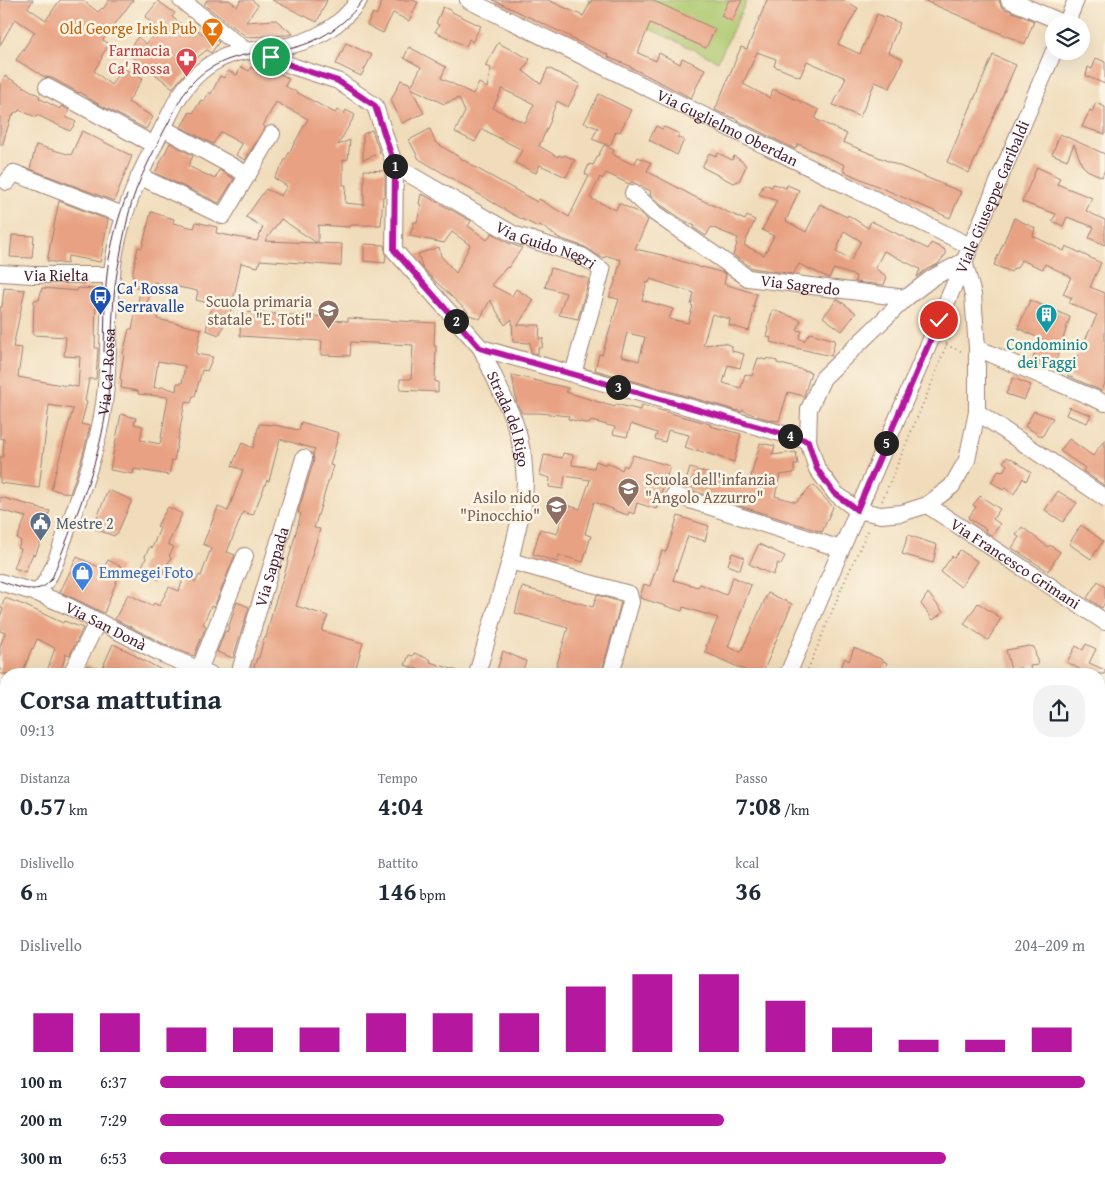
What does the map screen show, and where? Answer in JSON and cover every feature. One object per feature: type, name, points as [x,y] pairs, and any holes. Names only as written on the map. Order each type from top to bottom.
[{"type":"street","points":[[181,0],[245,50]]},
{"type":"street","name":"Via Guglielmo Oberdan","points":[[468,0],[487,4],[967,253]]},
{"type":"street","points":[[1009,0],[1045,15]]},
{"type":"street","points":[[1070,15],[1076,0]]},
{"type":"street","name":"Via Ca' Rossa","points":[[37,593],[50,574],[90,469],[98,440],[106,388],[112,275],[124,215],[139,176],[177,100],[196,75],[218,60],[245,50],[282,47],[313,38],[339,22],[353,2]]},
{"type":"street","points":[[295,44],[292,52],[295,67]]},
{"type":"street","name":"Strada del Rigo","points":[[245,50],[271,57],[338,81],[375,106],[395,166],[394,250],[480,348],[513,418],[523,456],[524,501],[510,561],[479,668]]},
{"type":"street","name":"Viale Giuseppe Garibaldi","points":[[791,668],[1050,60]]},
{"type":"street","points":[[47,87],[154,145]]},
{"type":"street","points":[[163,128],[248,175]]},
{"type":"street","points":[[139,176],[224,216],[272,134]]},
{"type":"street","name":"Via Guido Negri","points":[[395,166],[513,234],[582,256],[602,270],[573,374]]},
{"type":"street","points":[[8,182],[14,174],[124,215]]},
{"type":"street","name":"Via Sagredo","points":[[633,193],[655,213],[748,278],[906,298]]},
{"type":"street","points":[[967,253],[973,295],[977,348],[977,412],[967,460],[952,486],[927,505],[902,514],[881,515],[857,510],[834,493],[817,469],[808,441],[809,409],[823,378],[906,298],[967,253]]},
{"type":"street","name":"Via Rielta","points":[[0,273],[112,275]]},
{"type":"street","points":[[480,348],[808,441]]},
{"type":"street","points":[[977,348],[1104,401]]},
{"type":"street","points":[[977,412],[1105,498]]},
{"type":"street","name":"Via Sappada","points":[[241,668],[304,458]]},
{"type":"street","points":[[674,495],[841,549]]},
{"type":"street","name":"Via Francesco Grimani","points":[[927,505],[1105,622]]},
{"type":"street","points":[[205,668],[245,556]]},
{"type":"street","points":[[510,561],[629,594],[630,602],[613,668]]},
{"type":"street","name":"Via San Donà","points":[[0,582],[37,593],[70,607],[164,655],[195,668]]},
{"type":"street","points":[[74,668],[98,621]]},
{"type":"path","points":[[808,668],[933,380],[953,327]]},
{"type":"green space","points":[[588,0],[747,0],[718,61]]},
{"type":"building","points":[[0,0],[33,0],[28,8],[46,20],[60,0],[82,0],[98,12],[103,9],[109,0],[133,0],[103,40],[109,44],[94,71],[111,85],[122,68],[143,78],[128,102],[153,117],[146,129],[91,100],[80,92],[52,78],[45,77],[16,60],[35,32],[15,19],[0,45]]},
{"type":"building","points":[[207,0],[229,0],[237,6],[241,0],[252,0],[258,5],[246,22],[276,20],[293,34],[247,37],[204,5]]},
{"type":"building","points":[[272,0],[327,0],[317,22]]},
{"type":"building","points":[[383,0],[413,0],[418,2],[409,21],[393,13],[383,33],[367,25],[373,13],[376,15]]},
{"type":"building","points":[[493,0],[548,0],[583,16],[592,0],[652,0],[715,29],[706,48],[650,23],[638,53],[656,61],[659,53],[680,64],[682,58],[705,69],[691,98],[630,66],[608,57],[609,55]]},
{"type":"building","points":[[729,0],[742,0],[732,21],[721,16]]},
{"type":"building","points":[[767,0],[843,0],[858,8],[838,44],[860,54],[877,14],[900,23],[888,52],[903,59],[890,88],[875,82],[860,117],[833,105],[846,78],[807,61],[800,77],[774,66],[776,59],[757,52],[743,84],[770,98],[773,89],[819,110],[815,119],[847,134],[843,142],[961,192],[950,218],[843,171],[845,165],[798,144],[795,149],[715,110],[741,47],[747,49]]},
{"type":"building","points":[[923,0],[999,0],[1001,6],[1005,9],[1034,21],[1025,44]]},
{"type":"building","points":[[158,1],[175,13],[172,17],[186,28],[195,31],[197,29],[207,38],[209,35],[219,42],[211,53],[207,50],[199,56],[173,88],[126,52],[138,37],[146,44],[159,29],[145,17]]},
{"type":"building","points":[[443,7],[481,26],[472,42],[469,39],[466,46],[435,32],[439,25],[436,23]]},
{"type":"building","points":[[346,43],[372,55],[361,76],[336,64]]},
{"type":"building","points":[[498,43],[530,59],[523,71],[541,84],[548,68],[580,84],[568,107],[557,101],[539,146],[558,157],[559,155],[563,157],[564,155],[575,160],[566,177],[540,165],[536,173],[515,163],[522,150],[482,129],[475,142],[455,132],[465,112],[459,98],[444,104],[411,88],[424,113],[402,123],[391,100],[401,80],[409,83],[411,87],[421,67],[404,58],[409,47],[446,67],[441,78],[473,94],[479,83],[487,88],[491,68],[485,66]],"holes":[[[502,89],[534,104],[525,123],[493,108]]]},
{"type":"building","points":[[993,55],[1016,65],[969,173],[947,162]]},
{"type":"building","points":[[1096,58],[1105,62],[1105,84],[1086,76],[1088,67],[1092,69]]},
{"type":"building","points":[[241,67],[249,71],[251,67],[270,77],[274,70],[289,79],[285,86],[335,113],[337,110],[344,114],[346,110],[355,115],[338,145],[350,140],[348,159],[343,160],[343,185],[346,185],[345,203],[364,205],[364,170],[385,171],[385,196],[383,196],[381,225],[351,225],[350,227],[318,225],[318,243],[342,244],[341,266],[260,260],[258,267],[241,263],[231,310],[219,335],[206,330],[212,304],[196,300],[198,291],[153,282],[147,304],[160,307],[157,319],[201,329],[196,354],[213,357],[207,371],[202,370],[195,396],[193,396],[191,403],[185,402],[174,461],[172,460],[169,475],[134,469],[133,474],[110,470],[121,414],[136,418],[134,424],[143,426],[140,440],[160,444],[168,397],[138,394],[138,391],[121,388],[122,380],[120,379],[123,354],[129,329],[132,329],[141,288],[133,286],[133,271],[138,247],[142,248],[151,212],[174,219],[173,223],[194,228],[196,222],[217,227],[216,233],[257,241],[263,227],[246,217],[266,189],[281,196],[287,186],[274,178],[308,119],[276,102],[263,126],[265,127],[245,160],[236,155],[242,144],[221,132],[213,144],[181,127],[190,112],[193,113],[201,100],[204,101],[209,92],[211,94],[220,76],[224,78],[228,71],[237,75]],"holes":[[[281,219],[317,243],[265,241]],[[158,361],[185,366],[182,383],[177,383],[176,391],[164,387],[154,388]]]},
{"type":"building","points":[[5,76],[40,96],[39,98],[60,109],[61,106],[69,110],[66,117],[76,122],[70,131],[37,115],[36,117],[19,110],[15,112],[10,120],[2,146],[0,145],[0,85]]},
{"type":"building","points":[[599,94],[631,110],[620,132],[616,131],[610,146],[592,139],[598,128],[584,123]]},
{"type":"building","points":[[1096,103],[1105,107],[1105,134],[1082,127],[1090,110],[1092,112]]},
{"type":"building","points":[[656,126],[662,129],[664,127],[680,134],[677,137],[684,140],[677,155],[649,140]]},
{"type":"building","points":[[430,129],[435,142],[478,169],[537,202],[539,199],[569,217],[589,176],[585,174],[589,164],[593,165],[604,145],[614,150],[612,154],[634,165],[638,157],[651,163],[647,171],[693,196],[745,220],[747,216],[755,220],[744,245],[764,255],[774,236],[762,230],[777,201],[759,194],[764,184],[772,187],[773,184],[786,188],[787,185],[799,190],[786,221],[806,232],[820,204],[847,217],[848,215],[868,228],[871,221],[928,249],[931,243],[944,249],[946,254],[938,264],[927,269],[917,277],[920,269],[884,251],[875,268],[887,277],[884,285],[855,282],[856,276],[834,269],[829,278],[799,264],[793,274],[752,268],[733,255],[738,238],[711,227],[706,236],[694,228],[695,226],[661,205],[650,195],[651,191],[632,182],[629,184],[606,173],[602,179],[600,177],[590,198],[616,210],[619,203],[641,214],[648,220],[635,249],[724,273],[726,275],[724,284],[757,294],[749,331],[729,325],[730,319],[712,314],[703,345],[724,343],[732,346],[732,351],[744,354],[740,368],[728,365],[723,383],[741,388],[745,374],[752,376],[758,358],[766,360],[767,358],[777,361],[777,363],[811,372],[804,396],[788,392],[779,421],[770,420],[742,410],[742,412],[595,370],[599,354],[602,355],[619,299],[609,297],[621,260],[608,256],[602,258],[585,247],[559,238],[540,225],[538,227],[514,215],[419,159],[409,140]],"holes":[[[844,231],[861,241],[851,260],[836,252]],[[650,279],[694,293],[691,305],[693,306],[688,323],[669,319],[673,309],[642,300],[647,282],[649,283]],[[627,333],[645,337],[639,361],[621,356]]]},
{"type":"building","points":[[372,130],[380,153],[363,160],[363,134]]},
{"type":"building","points":[[82,131],[132,156],[114,201],[30,169],[36,145],[71,155]]},
{"type":"building","points":[[1060,134],[1105,154],[1105,169],[1102,177],[1087,170],[1082,165],[1074,144],[1067,160],[1052,154]]},
{"type":"building","points":[[170,143],[193,156],[188,166],[215,179],[219,170],[234,179],[219,203],[155,173]]},
{"type":"building","points":[[709,153],[716,156],[718,153],[732,160],[734,156],[743,162],[746,166],[739,181],[733,183],[702,167]]},
{"type":"building","points":[[1037,167],[1060,178],[1057,184],[1092,198],[1086,211],[1105,220],[1105,245],[1089,238],[1094,227],[1067,217],[1063,226],[1052,221],[1056,214],[1022,202]]},
{"type":"building","points":[[421,194],[471,221],[468,226],[487,240],[492,233],[508,243],[522,248],[508,268],[491,285],[512,296],[516,289],[534,300],[518,325],[540,325],[539,339],[543,338],[542,348],[538,348],[538,354],[531,352],[530,343],[513,342],[512,319],[505,325],[490,300],[480,319],[467,314],[468,312],[422,267],[418,254],[439,247],[441,256],[456,273],[470,245],[452,232],[444,243],[410,236],[414,222],[417,222],[421,205],[419,204]]},
{"type":"building","points":[[59,201],[108,220],[100,262],[68,256],[67,264],[47,261]]},
{"type":"building","points":[[1014,218],[1035,228],[1033,236],[1064,251],[1066,246],[1101,263],[1090,287],[1105,293],[1105,383],[1102,391],[1068,376],[1097,315],[1069,303],[1072,298],[1063,294],[1071,277],[1045,264],[1043,269],[1021,260],[1017,268],[1014,268],[1011,272],[994,265]]},
{"type":"building","points":[[12,235],[34,236],[32,258],[10,257]]},
{"type":"building","points":[[364,244],[384,245],[385,263],[364,261]]},
{"type":"building","points":[[551,268],[589,279],[578,319],[559,315],[566,293],[545,287]]},
{"type":"building","points":[[4,288],[25,290],[13,347],[22,348],[18,377],[78,387],[80,357],[64,356],[66,337],[33,335],[34,300],[39,300],[42,288],[77,291],[78,288],[96,289],[95,348],[98,348],[96,379],[89,379],[85,401],[87,402],[81,424],[90,426],[70,494],[51,489],[73,409],[49,405],[39,488],[0,483],[0,457],[3,457],[4,439],[0,438],[0,307],[2,307]]},
{"type":"building","points":[[837,299],[856,313],[842,331],[823,317]]},
{"type":"building","name":"Condominio dei Faggi","points":[[1030,300],[1070,317],[1054,367],[1033,359],[1040,339],[1018,328]]},
{"type":"building","points":[[773,310],[801,320],[797,330],[802,331],[799,338],[804,341],[810,333],[835,340],[831,356],[770,342],[771,338],[767,337],[769,329],[767,328]]},
{"type":"building","points":[[241,312],[326,317],[326,320],[348,321],[348,318],[435,323],[435,381],[438,382],[438,392],[400,390],[400,379],[411,379],[413,345],[351,342],[350,356],[321,355],[322,341],[240,336]]},
{"type":"building","points":[[512,375],[568,388],[566,392],[615,407],[616,404],[640,410],[641,405],[741,434],[734,462],[685,448],[689,435],[668,430],[665,442],[655,439],[657,433],[631,424],[627,437],[613,434],[615,427],[591,421],[589,424],[568,419],[569,416],[522,413],[517,404]]},
{"type":"building","points":[[1013,378],[1031,385],[1024,400],[1006,394]]},
{"type":"building","points":[[1069,407],[1091,415],[1087,423],[1066,415]]},
{"type":"building","points":[[1034,411],[1053,418],[1042,437],[1025,426]]},
{"type":"building","points":[[301,422],[339,433],[330,465],[333,466],[314,528],[320,529],[296,606],[328,616],[322,631],[363,643],[356,668],[254,668],[257,658],[259,658],[264,638],[266,638],[301,514],[298,512],[314,460],[313,454],[315,449],[280,439],[269,481],[267,480],[253,515],[243,512],[227,552],[235,555],[214,607],[211,606],[203,624],[206,626],[194,656],[168,646],[115,619],[128,594],[152,606],[154,603],[159,606],[169,587],[179,591],[184,576],[196,582],[199,575],[201,576],[211,548],[203,544],[218,507],[228,511],[243,470],[232,466],[242,443],[253,448],[259,424],[299,430]]},
{"type":"building","points":[[1069,439],[1093,456],[1105,439],[1105,486],[1083,471],[1085,468],[1060,451]]},
{"type":"building","points":[[760,443],[775,446],[772,455],[796,452],[798,465],[794,465],[794,473],[780,475],[775,496],[796,502],[813,485],[833,507],[822,532],[684,488],[690,468],[738,482],[740,476],[750,480]]},
{"type":"building","points":[[563,453],[573,455],[572,465],[594,468],[596,461],[606,465],[606,462],[622,470],[624,465],[627,467],[633,455],[670,466],[656,509],[637,503],[634,514],[629,512],[628,515],[594,502],[585,534],[591,536],[583,562],[559,555],[557,562],[533,554],[540,529],[557,534],[566,505],[580,509],[590,480],[565,476],[563,489],[549,487],[550,478],[540,475],[544,455],[562,458]]},
{"type":"building","points":[[1007,457],[1031,472],[1026,481],[1023,478],[1014,494],[1005,488],[1003,490],[991,482],[999,470],[1003,471],[1007,465],[1003,462]]},
{"type":"building","points":[[108,490],[132,500],[117,534],[114,536],[93,528]]},
{"type":"building","points":[[1058,491],[1077,503],[1063,522],[1045,510]]},
{"type":"building","points":[[980,496],[1000,509],[993,519],[1000,524],[992,536],[985,531],[986,529],[968,518],[976,507],[973,505]]},
{"type":"building","points":[[0,497],[50,511],[43,528],[46,530],[25,572],[14,568],[21,549],[18,548],[21,541],[17,538],[26,517],[0,510]]},
{"type":"building","points":[[168,507],[182,514],[168,544],[174,547],[169,556],[171,558],[159,580],[140,570],[146,558],[145,556],[150,546],[152,548],[160,528],[157,526]]},
{"type":"building","points":[[678,516],[709,526],[705,541],[688,536],[673,580],[698,587],[700,584],[726,595],[733,577],[751,585],[728,647],[741,652],[768,593],[792,604],[765,668],[740,668],[705,652],[718,618],[683,607],[682,611],[640,598],[644,584],[650,586],[662,551],[666,552]]},
{"type":"building","points":[[1081,525],[1103,541],[1091,559],[1069,544]]},
{"type":"building","points":[[1022,527],[1048,547],[1050,545],[1060,552],[1048,571],[1012,548],[1019,537],[1016,535]]},
{"type":"building","points":[[908,535],[937,545],[933,563],[902,554]]},
{"type":"building","points":[[759,544],[785,556],[781,565],[778,563],[773,575],[749,564]]},
{"type":"building","points":[[960,550],[977,561],[961,587],[941,572],[952,556],[954,558]]},
{"type":"building","points":[[732,553],[744,557],[740,570],[728,565]]},
{"type":"building","points":[[77,557],[103,569],[108,560],[122,567],[104,613],[60,592]]},
{"type":"building","points":[[1098,581],[1105,587],[1105,602],[1102,608],[1087,598]]},
{"type":"building","points":[[522,587],[593,607],[597,595],[621,602],[603,668],[556,668],[568,628],[515,613]]},
{"type":"building","points":[[928,593],[943,612],[933,620],[921,604]]},
{"type":"building","points":[[5,598],[63,623],[64,621],[83,628],[70,655],[66,654],[62,668],[48,668],[55,648],[37,639],[24,668],[0,668],[0,646],[5,633],[0,631],[0,617],[3,609],[1,608]]},
{"type":"building","points":[[237,602],[249,607],[233,658],[217,652],[225,631],[227,632]]},
{"type":"building","points":[[978,603],[1001,618],[988,640],[964,624]]},
{"type":"building","points":[[113,644],[158,668],[102,668]]},
{"type":"building","points":[[1086,644],[1096,649],[1089,663],[1100,668],[1078,668],[1067,662],[1076,646],[1083,650]]},
{"type":"building","points":[[1029,646],[1034,647],[1038,665],[1030,666],[1030,668],[1010,668],[1006,650]]},
{"type":"building","points":[[854,648],[887,663],[885,668],[841,668],[845,658],[849,661]]},
{"type":"building","points":[[503,651],[526,661],[524,668],[498,668]]},
{"type":"building","points":[[414,653],[431,660],[430,662],[449,668],[414,668],[405,665],[409,655],[413,656]]},
{"type":"tram line","points":[[0,581],[29,589],[43,587],[48,583],[53,576],[76,515],[91,474],[106,411],[115,284],[130,211],[142,174],[182,97],[199,76],[225,61],[260,52],[293,48],[323,36],[349,17],[363,0]]},
{"type":"tram line","points":[[104,352],[107,270],[116,226],[127,195]]},
{"type":"place","name":"Old George Irish Pub","points":[[213,47]]},
{"type":"place","name":"Farmacia Ca' Rossa","points":[[186,78]]},
{"type":"place","name":"Ca' Rossa Serravalle","points":[[101,316]]},
{"type":"place","name":"Scuola primaria statale \"E. Toti\"","points":[[328,329]]},
{"type":"place","name":"Condominio dei Faggi","points":[[1047,334]]},
{"type":"place","name":"Scuola dell'infanzia \"Angolo Azzurro\"","points":[[629,507]]},
{"type":"place","name":"Asilo nido \"Pinocchio\"","points":[[556,525]]},
{"type":"place","name":"Mestre 2","points":[[40,542]]},
{"type":"place","name":"Emmegei Foto","points":[[83,591]]},
{"type":"route","points":[[271,57],[338,81],[375,106],[395,166],[394,250],[480,348],[808,441],[817,469],[834,493],[857,510],[939,320]]}]
